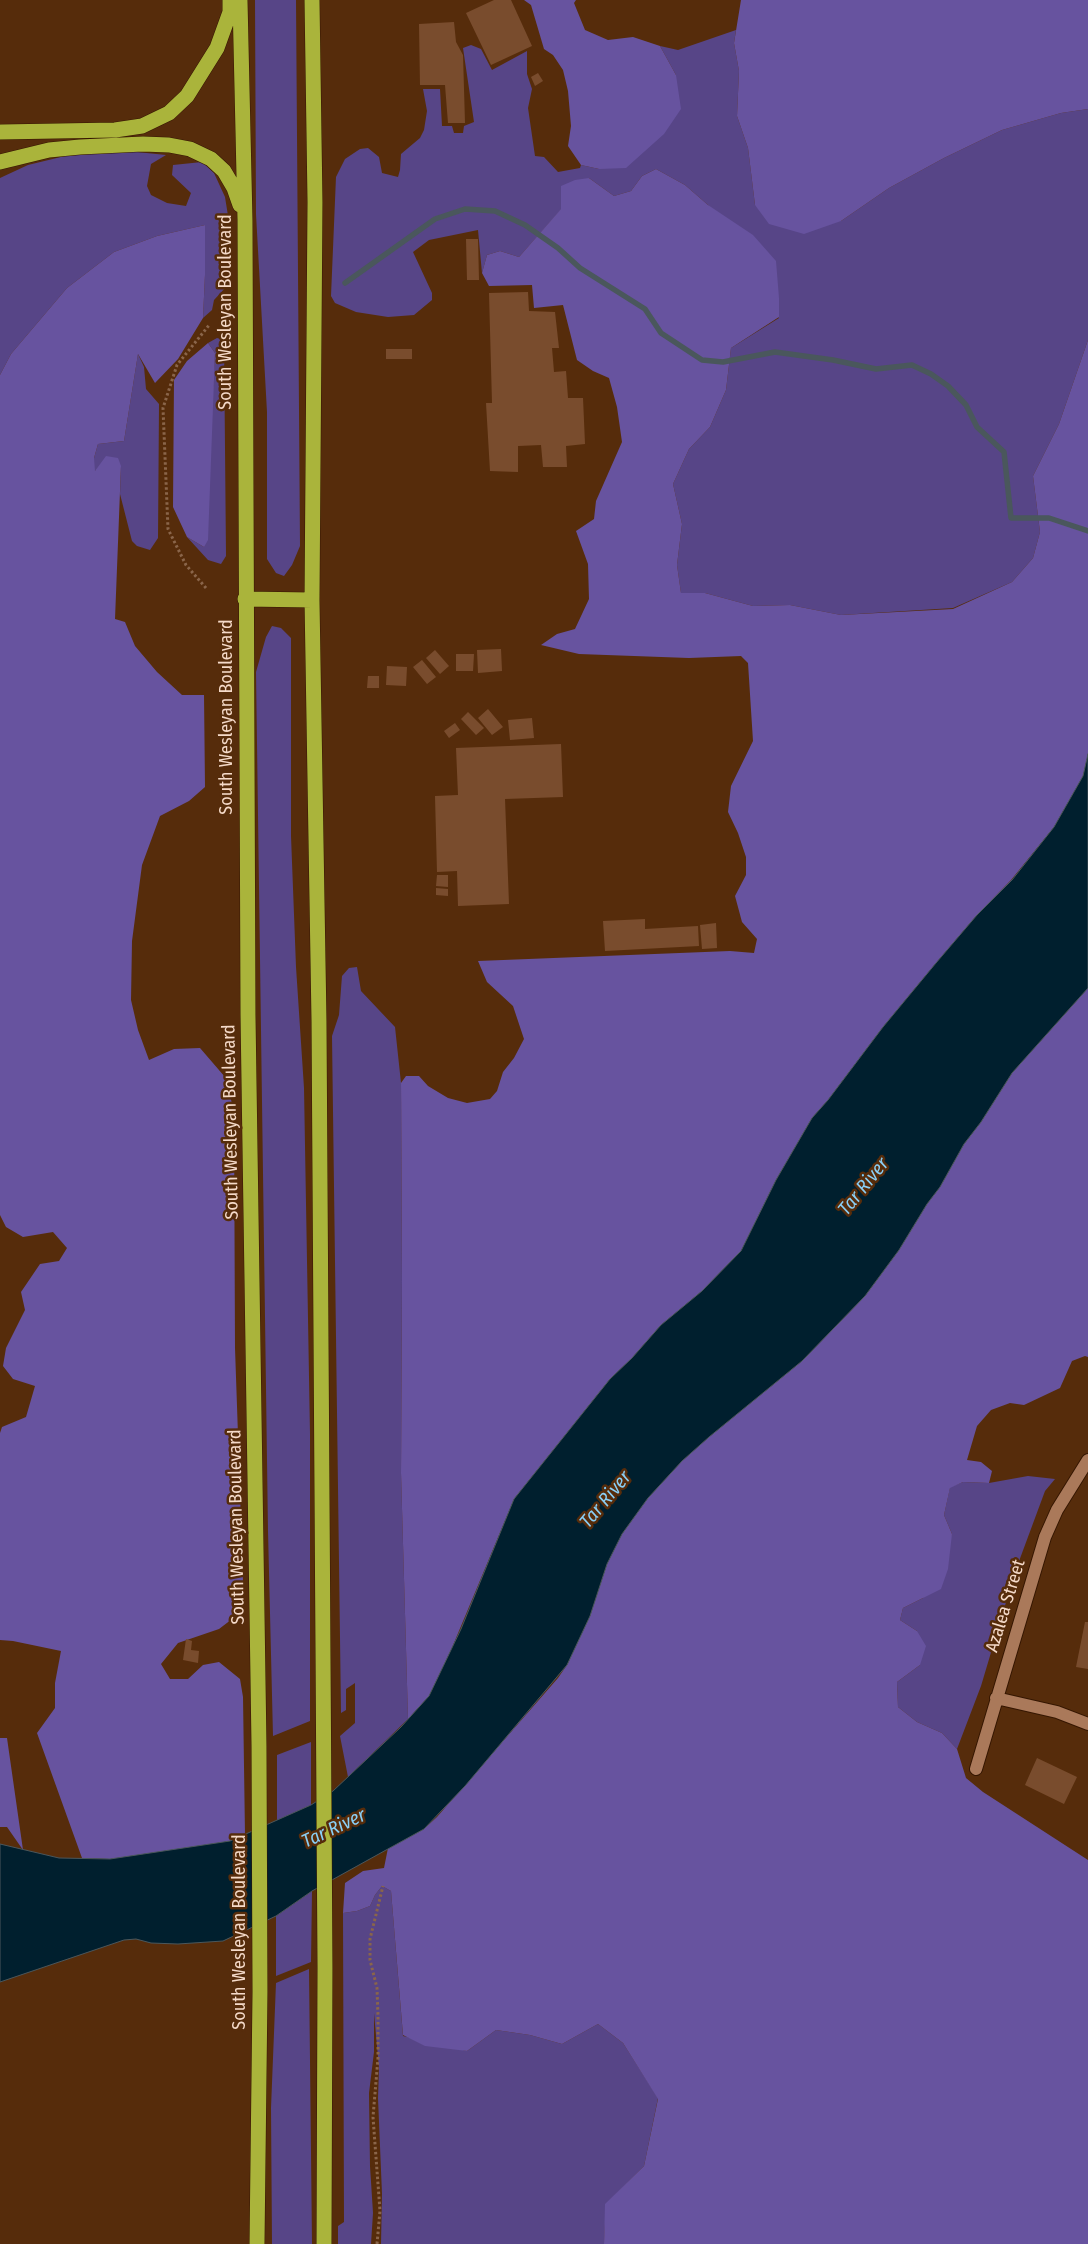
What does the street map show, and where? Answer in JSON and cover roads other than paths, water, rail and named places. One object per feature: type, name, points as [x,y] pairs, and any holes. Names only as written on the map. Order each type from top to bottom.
[{"type":"highway","points":[[4,131],[115,130],[142,126],[169,113],[187,96],[218,48],[230,12],[230,0]]},
{"type":"highway","name":"South Wesleyan Boulevard","points":[[240,0],[245,220],[248,1015],[259,1746],[260,1992],[257,2244]]},
{"type":"highway","points":[[312,0],[315,259],[312,600],[319,1030],[325,1968],[324,2244]]},
{"type":"highway","points":[[0,162],[49,150],[80,147],[143,144],[190,149],[211,159],[224,171],[234,188],[245,220]]},
{"type":"highway","points":[[245,599],[312,600]]},
{"type":"street","name":"Azalea Street","points":[[976,1769],[1045,1536],[1057,1510],[1088,1460]]},
{"type":"street","points":[[996,1698],[1057,1712],[1088,1724]]},
{"type":"water","name":"Tar River","points":[[1088,754],[1088,988],[1012,1073],[981,1122],[964,1144],[940,1187],[927,1204],[899,1250],[865,1296],[802,1361],[682,1461],[648,1498],[622,1534],[607,1564],[590,1616],[567,1665],[465,1786],[424,1829],[312,1891],[276,1916],[223,1941],[178,1944],[151,1943],[136,1939],[124,1940],[0,1982],[0,1844],[59,1858],[110,1859],[230,1841],[311,1805],[333,1791],[401,1727],[429,1696],[461,1629],[514,1499],[610,1379],[632,1358],[661,1325],[702,1291],[741,1251],[776,1180],[812,1118],[936,963],[977,915],[1012,880],[1054,827],[1083,776]]},
{"type":"waterway","points":[[345,283],[435,219],[465,209],[495,211],[525,225],[558,248],[580,268],[645,309],[661,333],[702,360],[723,362],[775,352],[833,360],[876,369],[912,365],[931,374],[948,386],[966,405],[977,427],[1004,452],[1011,518],[1049,518],[1088,531]]}]
